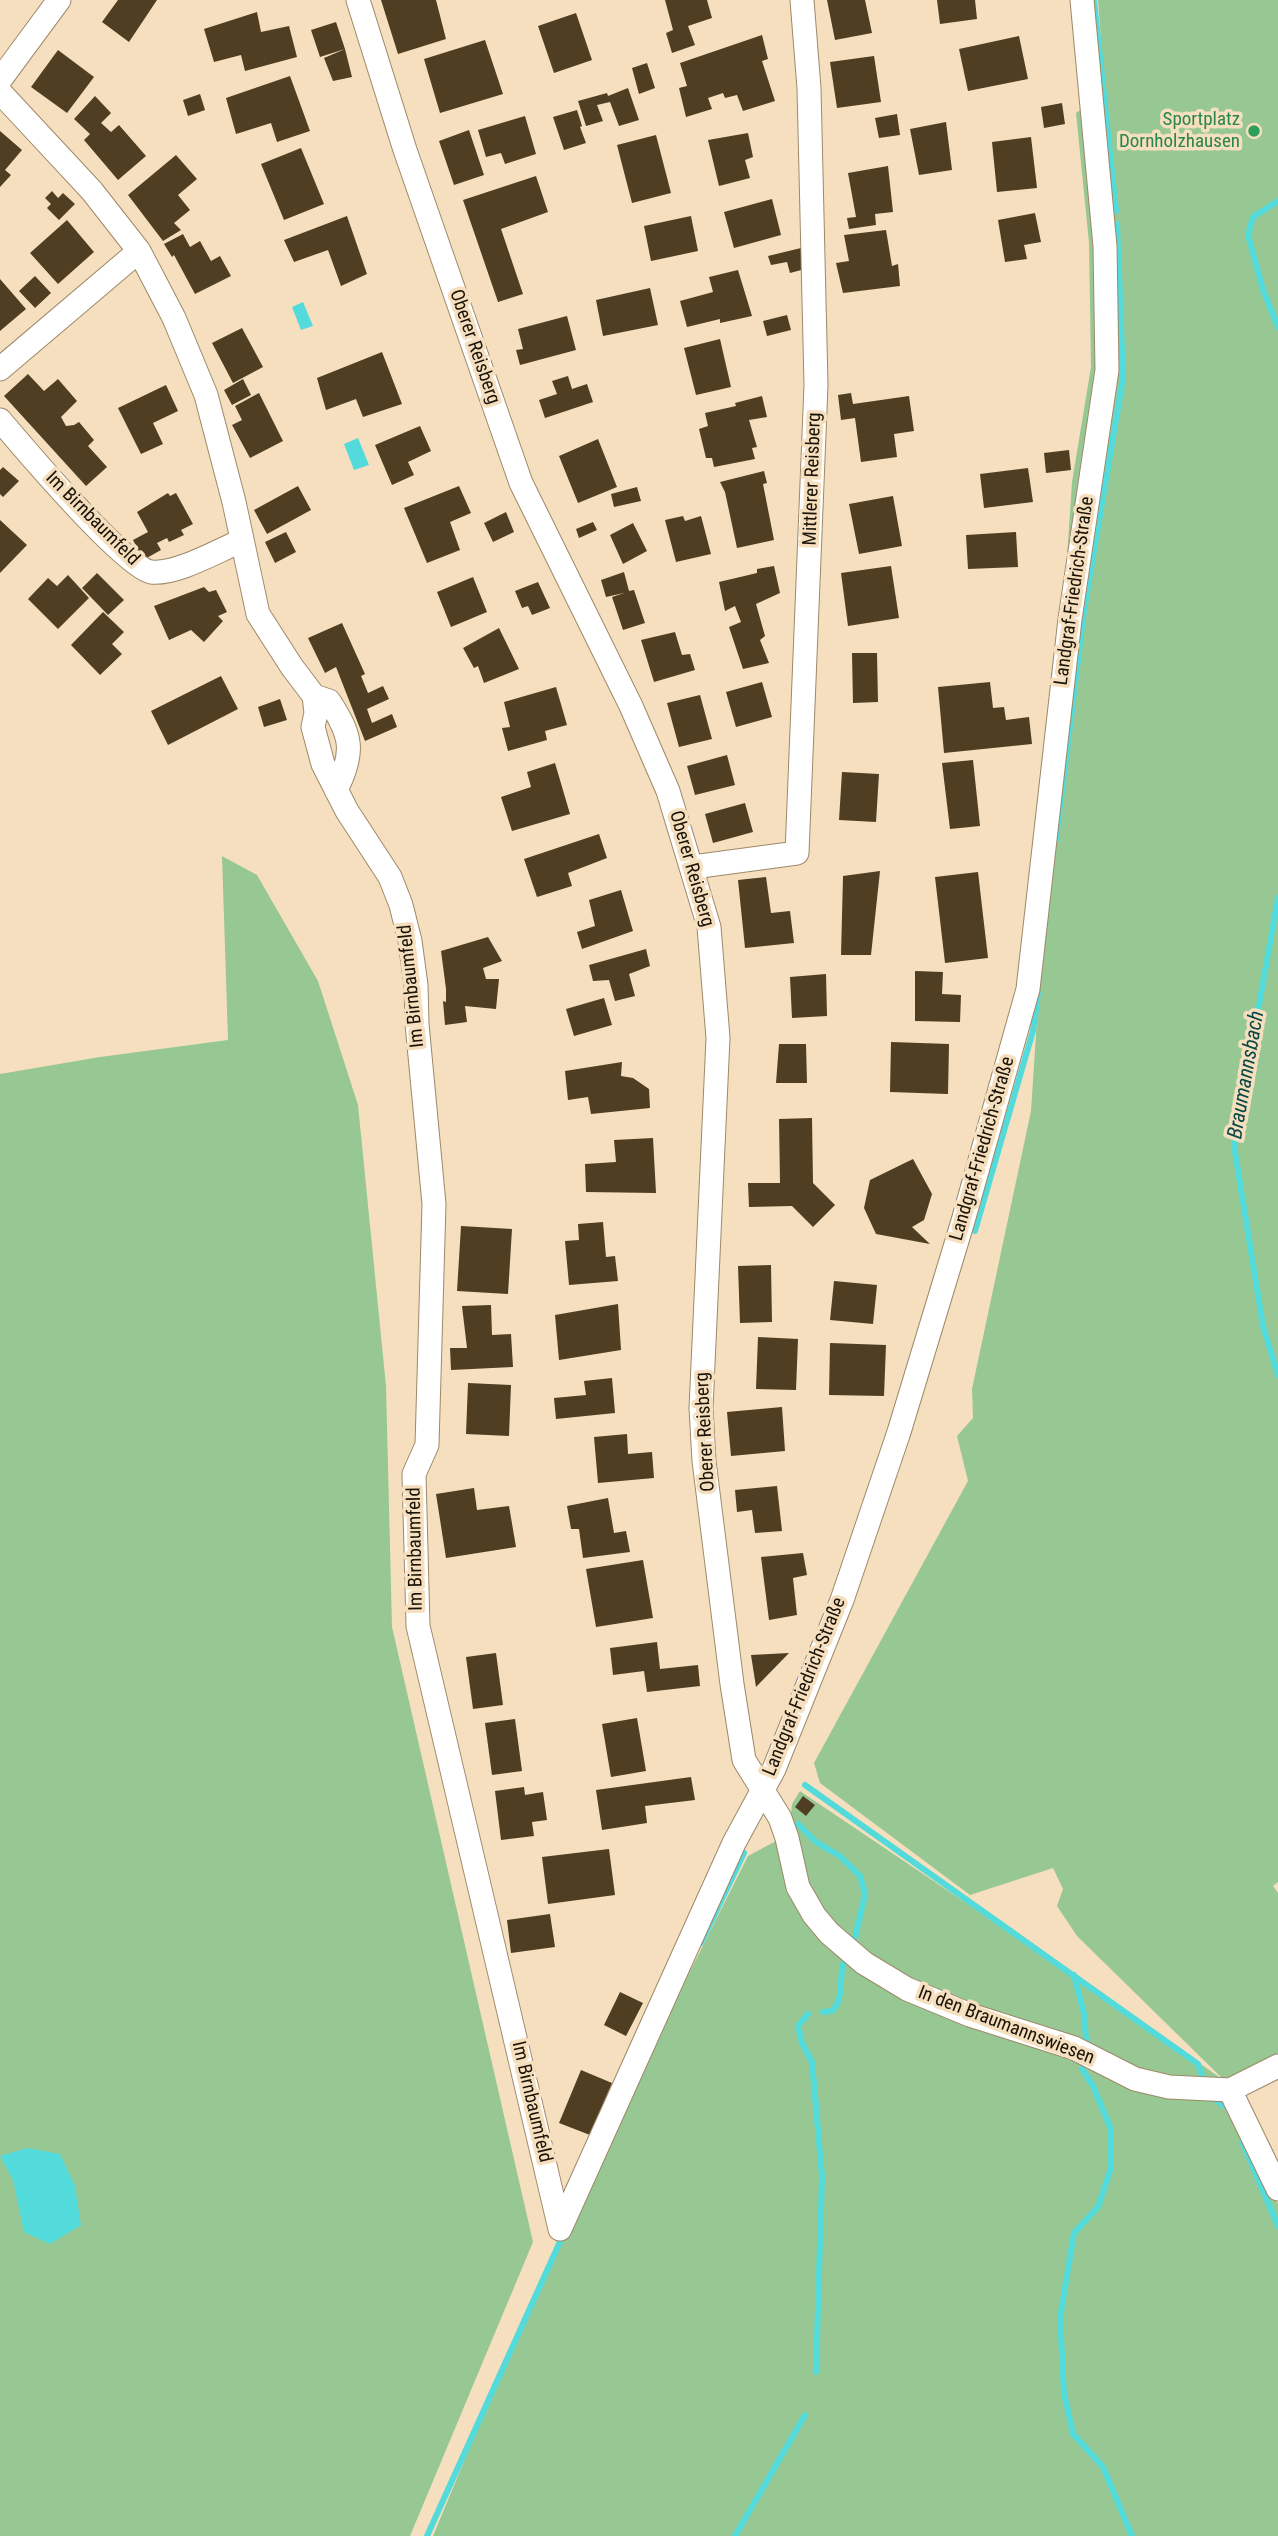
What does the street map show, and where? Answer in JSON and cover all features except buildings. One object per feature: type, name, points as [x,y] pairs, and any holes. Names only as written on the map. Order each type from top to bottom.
[{"type":"street","points":[[0,79],[59,0]]},
{"type":"street","name":"Oberer Reisberg","points":[[358,0],[405,150],[521,483],[631,706],[668,791],[709,927],[718,1038],[701,1408],[704,1461],[744,1760],[762,1791]]},
{"type":"street","name":"Mittlerer Reisberg","points":[[693,867],[797,853],[816,385],[809,88],[802,0]]},
{"type":"street","name":"Landgraf-Friedrich-Straße","points":[[560,2229],[734,1843],[774,1769],[842,1600],[899,1432],[963,1221],[1028,989],[1070,619],[1107,370],[1105,246],[1082,0]]},
{"type":"street","name":"Im Birnbaumfeld","points":[[0,92],[92,191],[139,251],[174,318],[206,395],[234,502],[258,614],[314,696],[329,701],[346,733],[351,750],[337,790],[390,877],[401,905],[410,941],[434,1204],[427,1445],[414,1474],[418,1626],[560,2229]]},
{"type":"street","points":[[0,369],[139,251]]},
{"type":"street","name":"Im Birnbaumfeld","points":[[0,420],[80,510],[131,562],[147,572],[164,573],[241,541]]},
{"type":"street","name":"In den Braumannswiesen","points":[[762,1791],[780,1818],[803,1900],[829,1933],[864,1963],[907,1989],[970,2015],[1074,2048],[1135,2079],[1169,2087],[1230,2090],[1278,2066]]},
{"type":"street","points":[[1230,2090],[1278,2189]]},
{"type":"green space","points":[[1098,0],[1278,0],[1278,1882],[1273,1886],[1278,1893],[1278,2060],[1230,2086],[1244,2126],[1278,2204],[1278,2536],[433,2536],[489,2401],[668,2015],[748,1856],[789,1834],[792,1804],[800,1791],[1225,2081],[1077,1936],[1057,1906],[1063,1889],[1053,1868],[970,1895],[820,1783],[814,1763],[968,1481],[957,1436],[973,1418],[972,1389],[1031,1111],[1072,482],[1091,367],[1089,243],[1076,113],[1105,92]]},
{"type":"green space","points":[[222,856],[257,875],[318,981],[358,1105],[386,1386],[392,1627],[533,2242],[410,2536],[0,2536],[0,1074],[228,1040]]},
{"type":"water","points":[[303,302],[313,326],[301,330],[292,307]]},
{"type":"water","points":[[358,438],[369,465],[354,470],[344,444]]},
{"type":"water","points":[[28,2148],[60,2154],[75,2186],[81,2225],[50,2244],[24,2232],[13,2180],[0,2156]]},
{"type":"waterway","points":[[1094,0],[1116,211]]},
{"type":"waterway","name":"Braumannsbach","points":[[1278,201],[1253,217],[1248,235],[1263,290],[1278,327]]},
{"type":"waterway","points":[[1056,840],[1084,610],[1123,378],[1117,224]]},
{"type":"waterway","name":"Braumannsbach","points":[[1278,898],[1234,1146],[1263,1326],[1278,1375]]},
{"type":"waterway","points":[[975,1231],[1033,1031],[1038,993]]},
{"type":"waterway","points":[[805,1785],[1198,2064],[1203,2079]]},
{"type":"waterway","points":[[798,1824],[816,1842],[840,1856],[860,1876],[865,1894],[855,1938]]},
{"type":"waterway","points":[[701,1943],[744,1853]]},
{"type":"waterway","points":[[823,2012],[832,2011],[839,2000],[844,1962]]},
{"type":"waterway","points":[[1074,1975],[1084,2014],[1086,2039]]},
{"type":"waterway","points":[[808,2014],[798,2026],[802,2043],[812,2062],[822,2176],[816,2372]]},
{"type":"waterway","points":[[1082,2069],[1093,2086],[1110,2127],[1110,2171],[1098,2207],[1074,2233],[1060,2318],[1064,2393],[1073,2434],[1103,2467],[1132,2536]]},
{"type":"waterway","points":[[1217,2101],[1230,2111]]},
{"type":"waterway","points":[[1242,2141],[1278,2226]]},
{"type":"waterway","points":[[427,2536],[563,2235]]},
{"type":"waterway","points":[[735,2536],[805,2415]]},
{"type":"place","name":"Sportplatz Dornholzhausen","points":[[1254,131]]}]
